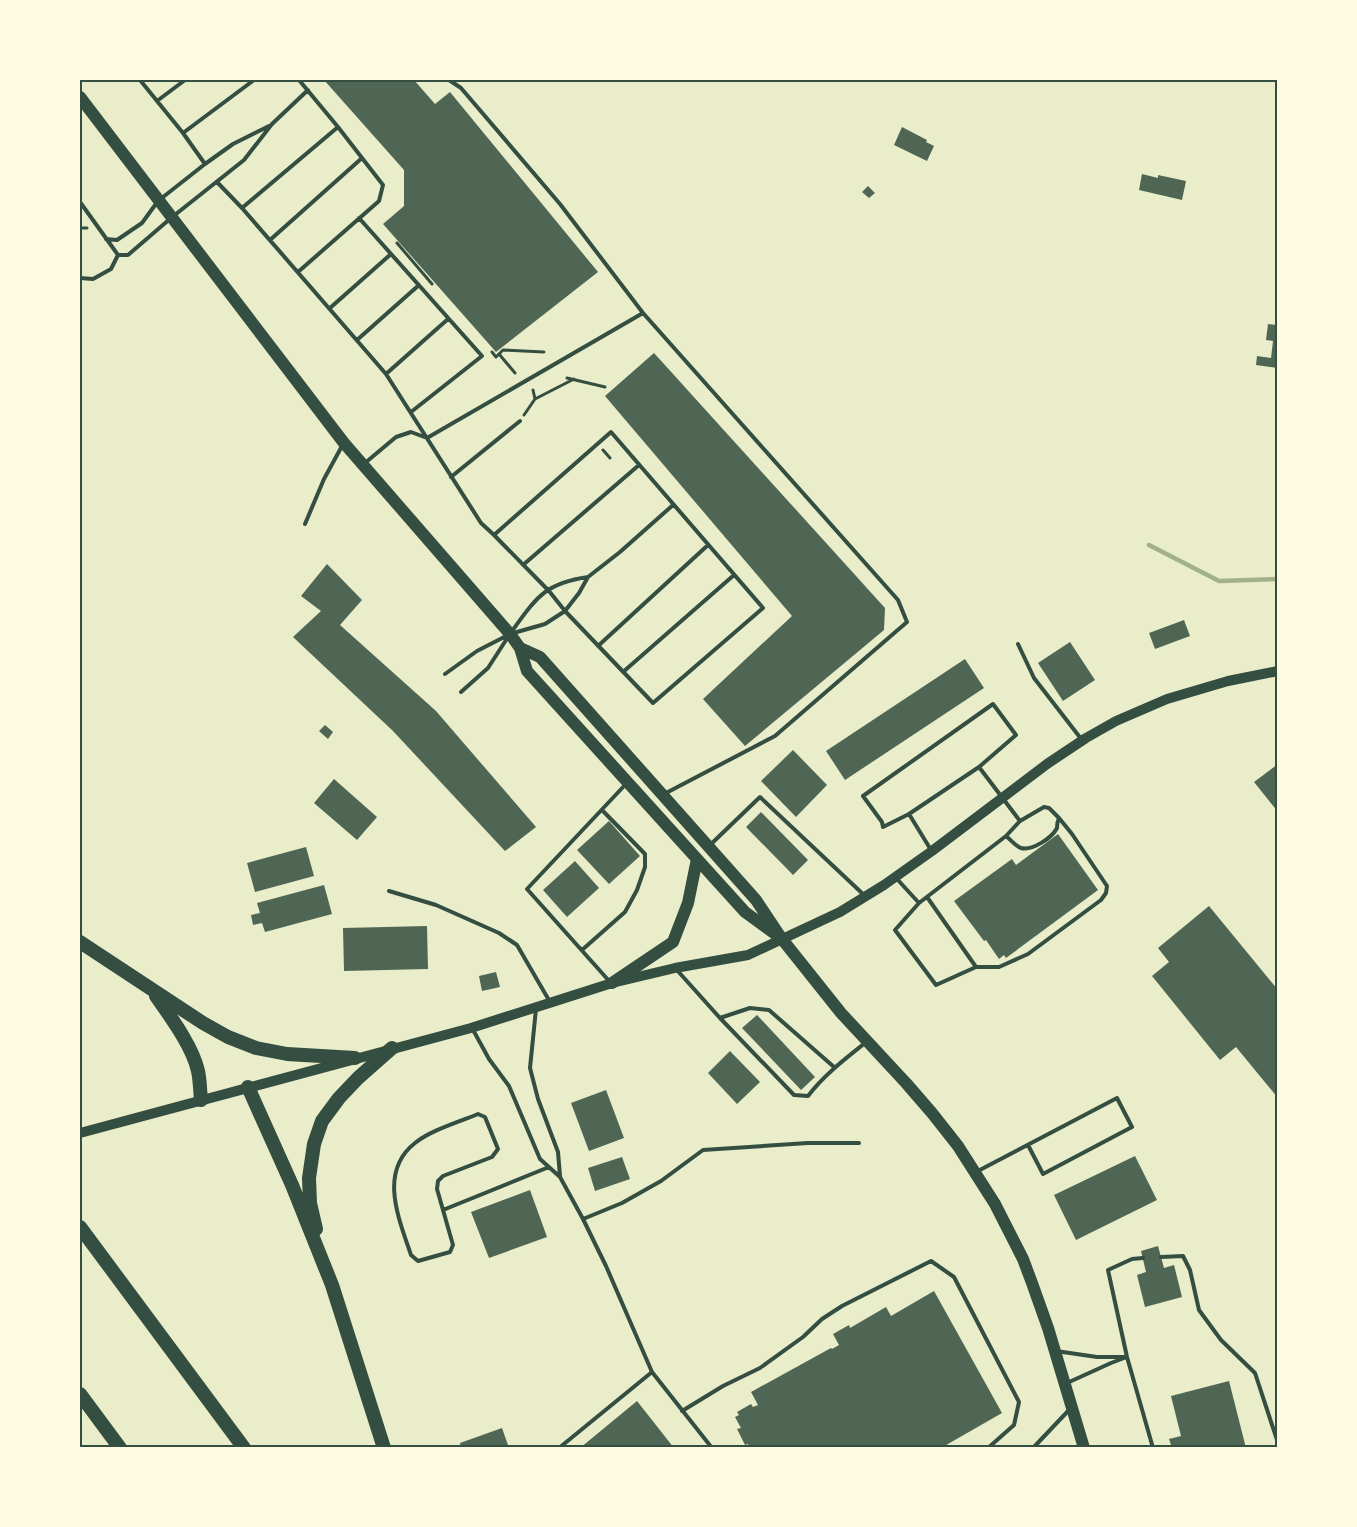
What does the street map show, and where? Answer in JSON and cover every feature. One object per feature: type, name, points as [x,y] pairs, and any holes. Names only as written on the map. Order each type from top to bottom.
[{"type":"highway","points":[[80,942],[228,1037],[256,1048],[286,1054],[355,1058]]},
{"type":"highway","points":[[151,989],[188,1046],[198,1069],[201,1100]]},
{"type":"highway","points":[[322,1260],[310,1203],[309,1178],[314,1144],[322,1121],[339,1098],[393,1048]]},
{"type":"highway","points":[[248,1087],[292,1185],[332,1285],[384,1448]]},
{"type":"highway","points":[[80,1227],[244,1448]]},
{"type":"highway","points":[[80,1394],[120,1448]]},
{"type":"main road","points":[[80,97],[344,443],[510,634],[520,648],[527,670],[745,912],[782,939]]},
{"type":"main road","points":[[520,648],[540,657],[756,900],[782,939],[841,1013],[906,1083],[958,1146],[995,1204],[1023,1259],[1040,1305],[1084,1448]]},
{"type":"main road","points":[[80,1133],[471,1028],[612,983],[675,968],[748,955],[840,912],[932,851],[1047,764],[1082,740],[1116,721],[1167,699],[1228,681],[1278,671]]},
{"type":"main road","points":[[612,983],[673,942],[688,903],[697,859]]},
{"type":"lane","points":[[140,80],[205,164]]},
{"type":"lane","points":[[157,101],[185,80]]},
{"type":"lane","points":[[183,133],[254,80]]},
{"type":"lane","points":[[298,272],[379,201],[383,185],[299,80]]},
{"type":"lane","points":[[448,80],[461,88],[560,204],[643,313],[898,600],[907,622],[775,736],[663,795]]},
{"type":"lane","points":[[118,255],[128,255],[244,160],[272,124],[308,90]]},
{"type":"lane","points":[[106,238],[117,240],[142,223],[158,201],[205,164],[233,144],[272,124]]},
{"type":"lane","points":[[242,208],[338,126]]},
{"type":"lane","points":[[270,240],[362,158]]},
{"type":"lane","points":[[217,182],[386,374],[481,523],[547,589],[653,704],[763,608],[611,432],[494,535]]},
{"type":"lane","points":[[80,202],[118,255]]},
{"type":"lane","points":[[80,213],[88,214]]},
{"type":"lane","points":[[359,218],[482,356],[411,412]]},
{"type":"lane","points":[[330,308],[391,254]]},
{"type":"lane","points":[[80,278],[93,279],[111,269],[118,255]]},
{"type":"lane","points":[[357,340],[419,285]]},
{"type":"lane","points":[[427,438],[643,313]]},
{"type":"lane","points":[[386,374],[448,319]]},
{"type":"lane","points":[[452,477],[520,421]]},
{"type":"lane","points":[[362,465],[396,437],[411,432],[427,438]]},
{"type":"lane","points":[[306,524],[324,479],[344,443]]},
{"type":"lane","points":[[523,565],[639,465]]},
{"type":"lane","points":[[445,674],[477,651],[510,634],[545,624],[565,611],[588,577],[673,505]]},
{"type":"lane","points":[[598,646],[708,545]]},
{"type":"lane","points":[[623,672],[734,575]]},
{"type":"lane","points":[[461,692],[489,668],[531,604],[547,589],[570,579],[588,577]]},
{"type":"lane","points":[[1018,644],[1034,678],[1082,740]]},
{"type":"lane","points":[[993,704],[1016,735],[979,767],[909,814],[883,827],[882,822],[863,796],[993,704]]},
{"type":"lane","points":[[979,767],[1020,821]]},
{"type":"lane","points":[[612,983],[526,889],[628,783]]},
{"type":"lane","points":[[709,847],[760,796],[865,896]]},
{"type":"lane","points":[[1044,807],[1049,808],[1072,834],[1107,886],[1106,893],[1101,900],[1028,954],[999,967],[976,967],[936,985],[895,930],[919,903],[1006,836],[1020,821],[1044,807]]},
{"type":"lane","points":[[582,950],[625,912],[637,890],[645,867],[645,855],[602,810]]},
{"type":"lane","points":[[909,814],[932,851]]},
{"type":"lane","points":[[1006,836],[1022,848],[1031,848],[1050,836],[1057,827],[1059,818]]},
{"type":"lane","points":[[895,877],[919,903]]},
{"type":"lane","points":[[389,891],[436,905],[499,933],[517,945],[551,1002]]},
{"type":"lane","points":[[927,897],[976,967]]},
{"type":"lane","points":[[675,968],[794,1095],[808,1096],[834,1067],[867,1041]]},
{"type":"lane","points":[[536,1006],[530,1068],[538,1099],[558,1152],[560,1177]]},
{"type":"lane","points":[[720,1018],[750,1008],[769,1010],[834,1067]]},
{"type":"lane","points":[[471,1028],[489,1059],[509,1086],[540,1159],[560,1177],[606,1266],[652,1372],[712,1448]]},
{"type":"lane","points":[[976,1172],[1117,1098],[1132,1127],[1043,1174],[1028,1145]]},
{"type":"lane","points":[[478,1114],[485,1117],[498,1149],[492,1157],[443,1176],[438,1181],[437,1189],[443,1210],[453,1245],[450,1252],[418,1261],[411,1255],[394,1198],[394,1178],[399,1161],[414,1143],[478,1114]]},
{"type":"lane","points":[[582,1219],[622,1203],[661,1181],[703,1150],[808,1143],[859,1143]]},
{"type":"lane","points":[[443,1210],[549,1167]]},
{"type":"lane","points":[[1161,1257],[1183,1256],[1190,1270],[1199,1310],[1221,1340],[1255,1373],[1278,1443]]},
{"type":"lane","points":[[1143,1258],[1132,1259],[1108,1270],[1127,1357],[1153,1448]]},
{"type":"lane","points":[[682,1411],[723,1386],[760,1368],[842,1306],[932,1261],[954,1277],[1019,1402],[1014,1425],[988,1448]]},
{"type":"lane","points":[[1054,1350],[1097,1357],[1127,1357]]},
{"type":"lane","points":[[1065,1384],[1127,1357]]},
{"type":"lane","points":[[559,1448],[652,1372]]},
{"type":"lane","points":[[1033,1448],[1071,1407]]},
{"type":"path","points":[[80,228],[87,228]]},
{"type":"path","points":[[398,243],[436,288]]},
{"type":"path","points":[[489,349],[496,357],[503,350],[544,352]]},
{"type":"path","points":[[499,354],[515,373]]},
{"type":"path","points":[[567,378],[605,387]]},
{"type":"path","points":[[520,421],[535,399],[574,379]]},
{"type":"path","points":[[532,390],[535,399]]},
{"type":"building","points":[[324,80],[414,80],[435,104],[450,92],[598,272],[496,352],[383,224],[404,206],[404,170]]},
{"type":"building","points":[[902,127],[934,146],[927,161],[894,145]]},
{"type":"building","points":[[1142,174],[1186,181],[1182,200],[1139,190]]},
{"type":"building","points":[[868,186],[875,193],[869,198],[862,192]]},
{"type":"building","points":[[1268,324],[1278,325],[1278,368],[1256,365],[1257,356],[1271,358],[1273,341],[1266,340]]},
{"type":"building","points":[[654,353],[885,608],[884,630],[745,746],[703,699],[792,616],[605,396]]},
{"type":"building","points":[[327,564],[362,600],[340,625],[436,711],[536,827],[505,851],[393,731],[293,637],[321,611],[301,596]]},
{"type":"building","points":[[1184,620],[1190,636],[1155,649],[1149,633]]},
{"type":"building","points":[[1070,642],[1095,680],[1063,701],[1038,663]]},
{"type":"building","points":[[965,659],[984,688],[845,780],[826,751]]},
{"type":"building","points":[[325,725],[333,732],[328,739],[319,731]]},
{"type":"building","points":[[793,750],[827,785],[796,817],[761,781]]},
{"type":"building","points":[[1278,764],[1278,812],[1254,782]]},
{"type":"building","points":[[334,779],[377,817],[357,840],[314,803]]},
{"type":"building","points":[[761,812],[808,860],[793,875],[746,827]]},
{"type":"building","points":[[609,821],[640,856],[609,884],[577,850]]},
{"type":"building","points":[[1058,834],[1098,890],[1006,958],[1004,955],[999,959],[954,901],[1012,859],[1016,865]]},
{"type":"building","points":[[306,847],[314,876],[255,892],[247,863]]},
{"type":"building","points":[[575,861],[599,888],[567,917],[543,890]]},
{"type":"building","points":[[324,885],[332,914],[265,932],[262,923],[253,925],[251,915],[260,913],[257,903]]},
{"type":"building","points":[[1209,906],[1278,990],[1278,1098],[1236,1047],[1220,1060],[1152,976],[1169,962],[1158,948]]},
{"type":"building","points":[[427,926],[428,969],[344,971],[343,928]]},
{"type":"building","points":[[496,972],[500,987],[482,991],[479,976]]},
{"type":"building","points":[[757,1015],[815,1077],[801,1090],[742,1028]]},
{"type":"building","points":[[730,1051],[760,1082],[737,1104],[708,1073]]},
{"type":"building","points":[[606,1090],[624,1138],[589,1151],[571,1103]]},
{"type":"building","points":[[1135,1156],[1157,1200],[1076,1240],[1054,1195]]},
{"type":"building","points":[[622,1157],[630,1179],[595,1191],[588,1168]]},
{"type":"building","points":[[530,1190],[547,1237],[489,1258],[471,1212]]},
{"type":"building","points":[[1158,1246],[1164,1268],[1174,1265],[1182,1297],[1145,1307],[1137,1275],[1146,1272],[1141,1251]]},
{"type":"building","points":[[934,1291],[1002,1413],[941,1448],[749,1448],[748,1444],[745,1445],[737,1429],[741,1428],[735,1417],[739,1415],[737,1412],[751,1404],[753,1407],[758,1405],[751,1392],[839,1345],[833,1334],[849,1325],[850,1328],[886,1307],[891,1316]]},
{"type":"building","points":[[1229,1381],[1246,1448],[1172,1448],[1169,1439],[1181,1436],[1171,1396]]},
{"type":"building","points":[[637,1401],[674,1448],[580,1448]]},
{"type":"building","points":[[502,1428],[509,1448],[461,1448],[460,1443]]},
{"type":"waterway","points":[[1149,545],[1219,581],[1278,579]]}]
